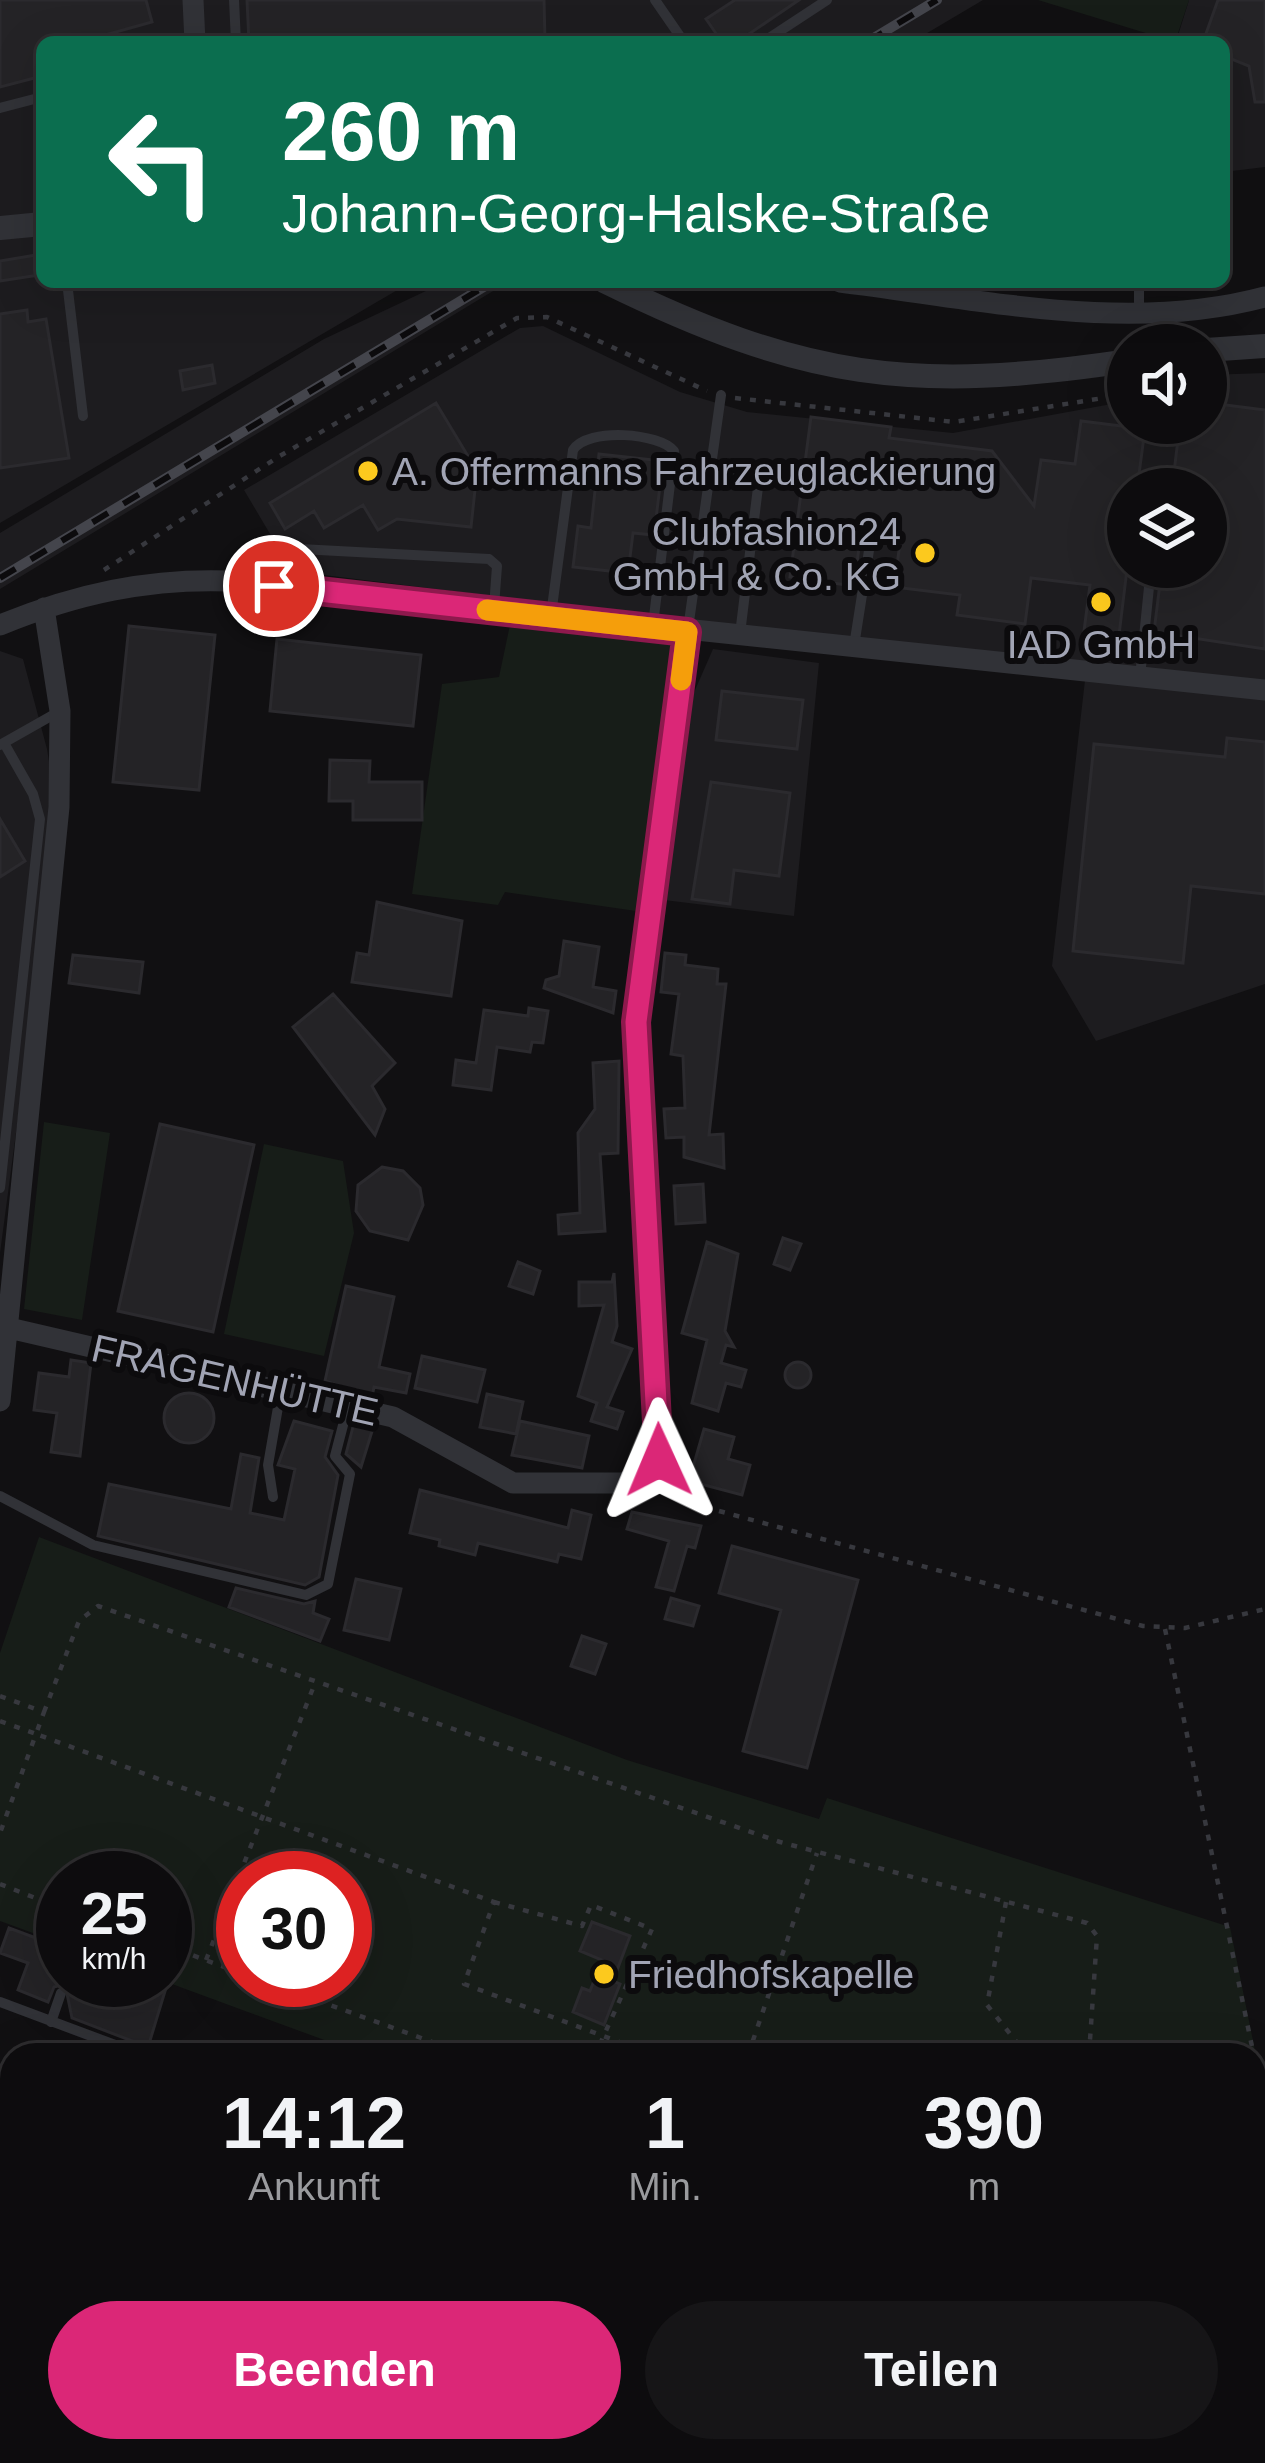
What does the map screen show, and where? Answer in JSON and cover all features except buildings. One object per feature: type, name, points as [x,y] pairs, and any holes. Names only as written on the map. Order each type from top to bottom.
[{"type":"street","points":[[193,0],[195,36]]},
{"type":"street","points":[[0,228],[36,225]]},
{"type":"street","points":[[619,288],[742,344],[856,371],[977,378],[1107,363]]},
{"type":"street","points":[[897,288],[1139,314],[1209,310],[1265,297]]},
{"type":"street","points":[[1227,349],[1265,346]]},
{"type":"street","points":[[0,625],[79,596],[141,582],[196,579],[1265,690]]},
{"type":"street","points":[[0,1401],[58,807],[60,711],[44,608]]},
{"type":"street","points":[[652,1472],[661,1446],[636,1022],[687,632]]},
{"type":"street","name":"FRAGENHÜTTE","points":[[9,1328],[393,1417],[491,1474],[525,1485],[622,1483],[652,1472]]},
{"type":"lane","points":[[234,0],[236,36]]},
{"type":"lane","points":[[656,0],[680,36]]},
{"type":"lane","points":[[772,36],[827,0]]},
{"type":"lane","points":[[0,108],[36,99]]},
{"type":"lane","points":[[68,288],[83,416]]},
{"type":"lane","points":[[1139,288],[1139,314]]},
{"type":"lane","points":[[687,632],[721,395]]},
{"type":"lane","points":[[551,617],[574,447],[590,434],[662,441],[673,448],[675,458],[652,628]]},
{"type":"lane","points":[[739,638],[760,471]]},
{"type":"lane","points":[[854,649],[870,544]]},
{"type":"lane","points":[[300,549],[489,559],[497,566],[494,610]]},
{"type":"lane","points":[[1141,677],[1148,588]]},
{"type":"lane","points":[[0,1188],[40,819],[33,794],[2,744],[60,711]]},
{"type":"lane","points":[[273,1497],[268,1465],[281,1390]]},
{"type":"lane","points":[[0,1496],[93,1545],[306,1595],[328,1584],[350,1474],[334,1456],[357,1408]]},
{"type":"lane","points":[[0,2002],[109,2043]]},
{"type":"lane","points":[[51,2022],[56,2007]]},
{"type":"path","points":[[79,596],[129,551],[517,318],[547,317],[721,395],[953,422],[1107,397]]},
{"type":"path","points":[[652,1472],[672,1492],[697,1505],[1165,1629],[1265,1609]]},
{"type":"path","points":[[0,1833],[79,1621],[96,1606],[817,1853],[1095,1929],[1090,2043]]},
{"type":"path","points":[[1165,1629],[1251,2043]]},
{"type":"path","points":[[206,1960],[316,1683]]},
{"type":"path","points":[[0,1696],[44,1712]]},
{"type":"path","points":[[0,1721],[494,1902],[582,1926],[591,1905],[652,1929],[601,2043]]},
{"type":"path","points":[[752,2043],[817,1853]]},
{"type":"path","points":[[0,1885],[36,1899]]},
{"type":"path","points":[[494,1902],[464,1984],[622,2043]]},
{"type":"path","points":[[1006,1902],[987,2005],[1017,2043]]},
{"type":"path","points":[[192,1955],[216,1964]]},
{"type":"path","points":[[336,2007],[435,2043]]},
{"type":"shaded area","points":[[0,0],[983,0],[922,36],[36,36],[36,288],[401,288],[0,523]]},
{"type":"shaded area","points":[[1038,0],[1189,0],[1177,36],[1155,36]]},
{"type":"shaded area","points":[[1189,0],[1265,0],[1265,167],[1230,171],[1230,36],[1178,36]]},
{"type":"shaded area","points":[[432,288],[498,288],[0,589],[0,533],[324,339]]},
{"type":"shaded area","points":[[543,326],[680,392],[747,412],[953,433],[1107,405],[1107,444],[1227,444],[1227,374],[1265,373],[1265,984],[1096,1041],[1052,966],[1087,663],[787,633],[292,571],[244,490],[520,328]]},
{"type":"shaded area","points":[[511,620],[662,637],[679,651],[643,912],[505,892],[498,905],[412,894],[442,684],[499,677]]},
{"type":"shaded area","points":[[713,649],[819,663],[794,916],[664,900],[685,713]]},
{"type":"shaded area","points":[[0,651],[23,659],[47,749],[58,817],[0,1253]]},
{"type":"shaded area","points":[[44,1122],[110,1133],[82,1320],[24,1309]]},
{"type":"shaded area","points":[[264,1144],[343,1161],[354,1233],[324,1356],[224,1334]]},
{"type":"shaded area","points":[[39,1537],[627,1760],[819,1819],[827,1798],[1230,1927],[1253,2043],[332,2043],[234,2007],[372,2007],[372,1851],[216,1851],[216,2000],[192,1991],[192,1851],[36,1851],[36,1934],[0,1921],[0,1653]]},
{"type":"railway","points":[[877,36],[937,0]]},
{"type":"railway","points":[[0,578],[482,288]]},
{"type":"slow traffic","points":[[487,610],[687,632],[681,680]]},
{"type":"place","name":"A. Offermanns Fahrzeuglackierung","points":[[368,471]]},
{"type":"place","name":"Clubfashion24 GmbH & Co. KG","points":[[925,553]]},
{"type":"place","name":"IAD GmbH","points":[[1101,602]]},
{"type":"place","name":"Friedhofskapelle","points":[[604,1974]]},
{"type":"route","points":[[274,586],[687,632],[636,1022],[659,1460]]}]
